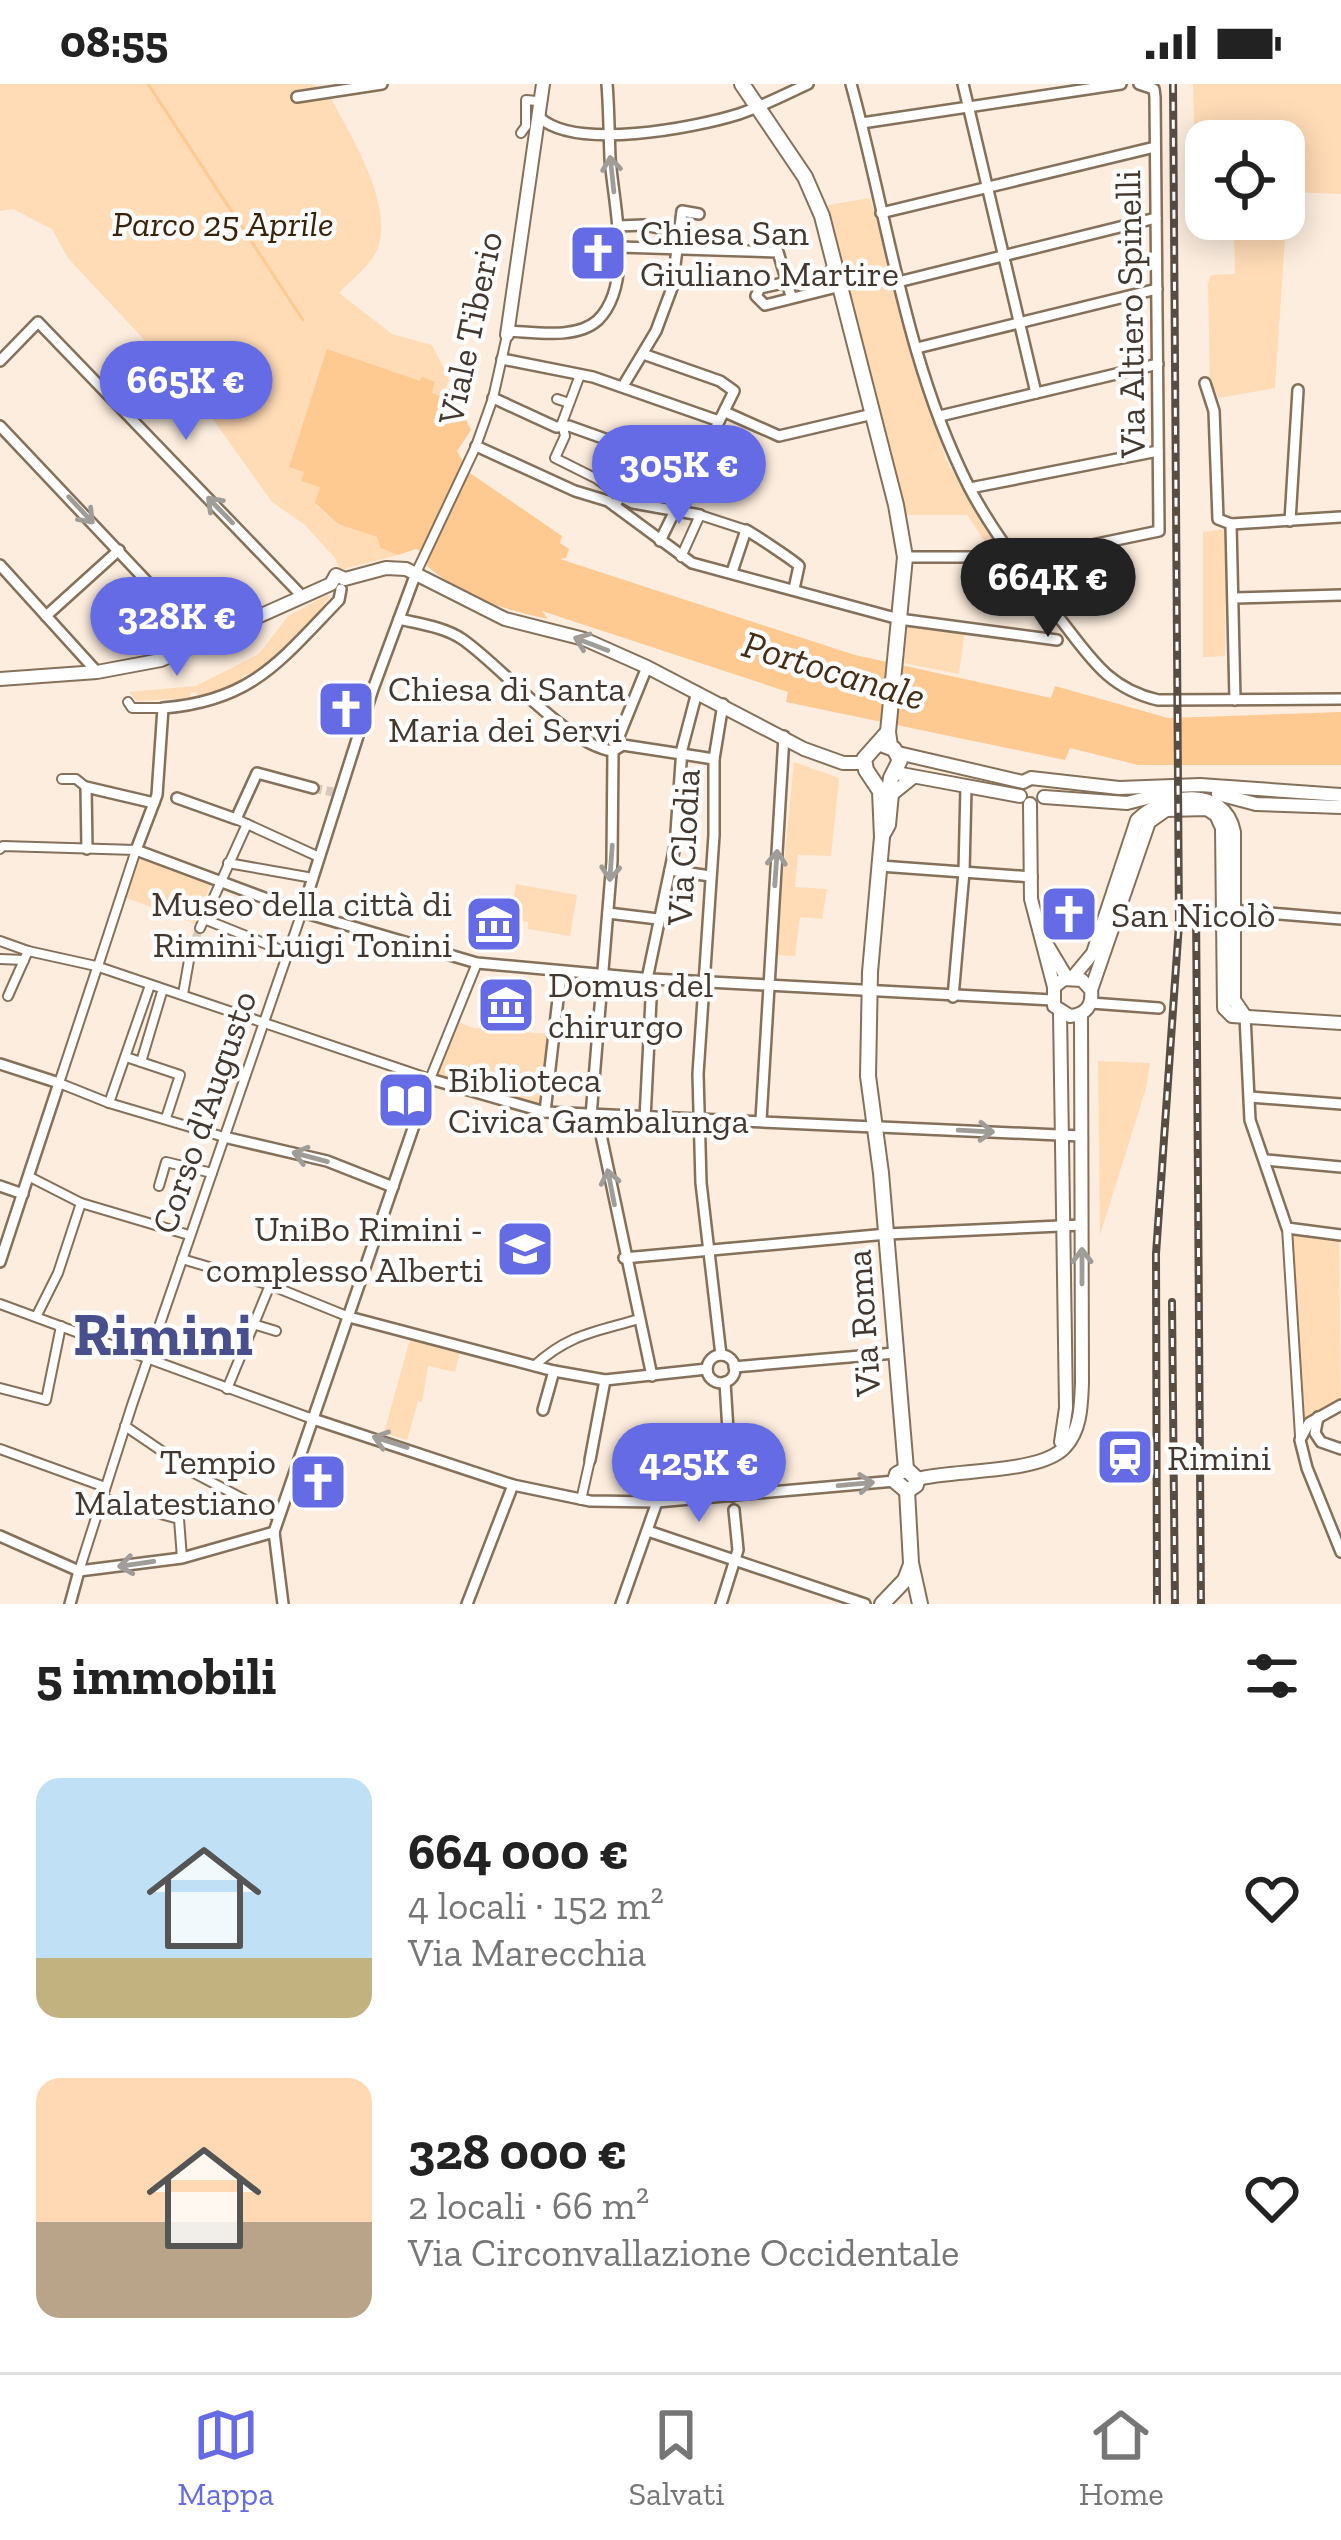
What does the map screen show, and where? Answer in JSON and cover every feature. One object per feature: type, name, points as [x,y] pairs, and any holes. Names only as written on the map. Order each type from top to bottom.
[{"type":"main road","points":[[742,84],[805,177],[822,216],[896,505],[905,557],[888,744],[900,764],[882,837]]},
{"type":"main road","points":[[882,837],[880,790],[864,763],[867,752],[888,744]]},
{"type":"main road","points":[[874,778],[894,775]]},
{"type":"main road","name":"Via Roma","points":[[882,837],[870,991],[870,1058],[911,1563],[919,1601]]},
{"type":"main road","points":[[882,1604],[905,1580],[911,1563]]},
{"type":"main road","points":[[896,1590],[908,1590],[919,1601]]},
{"type":"street","points":[[297,97],[382,84]]},
{"type":"street","name":"Viale Tiberio","points":[[416,573],[476,446],[493,398],[544,84]]},
{"type":"street","points":[[507,333],[581,329],[598,319],[614,288],[619,247],[608,84]]},
{"type":"street","points":[[539,117],[548,125],[611,137],[701,123],[808,84]]},
{"type":"street","points":[[851,84],[898,281],[940,416],[970,488],[1016,561],[1072,634],[1112,683],[1135,695],[1187,701],[1341,699]]},
{"type":"street","points":[[962,84],[1036,393]]},
{"type":"street","points":[[1042,84],[1045,97]]},
{"type":"street","points":[[862,124],[1120,84]]},
{"type":"street","name":"Via Altiero Spinelli","points":[[1016,561],[1159,531],[1155,97],[1154,89],[1138,84]]},
{"type":"street","points":[[521,133],[526,126],[526,100],[537,101]]},
{"type":"street","points":[[881,213],[1155,147]]},
{"type":"street","points":[[623,386],[672,288],[682,211],[699,214]]},
{"type":"street","points":[[898,281],[1156,218]]},
{"type":"street","points":[[618,226],[644,224],[678,232]]},
{"type":"street","points":[[619,247],[778,252],[791,296]]},
{"type":"street","points":[[839,278],[765,305],[756,296],[760,288],[787,282],[839,278]]},
{"type":"street","points":[[917,348],[1156,289]]},
{"type":"street","points":[[0,361],[38,322],[301,595]]},
{"type":"street","points":[[643,354],[720,381],[734,391],[660,541]]},
{"type":"street","points":[[502,359],[623,386],[775,435],[873,414]]},
{"type":"street","points":[[940,416],[1158,364]]},
{"type":"street","points":[[580,375],[555,458],[576,469],[692,563],[899,619],[1058,640],[1072,634]]},
{"type":"street","points":[[1205,383],[1214,411],[1218,519],[1231,524],[1341,517]]},
{"type":"street","points":[[1290,521],[1298,390]]},
{"type":"street","points":[[493,398],[562,428],[625,446],[692,478]]},
{"type":"street","points":[[557,399],[569,403]]},
{"type":"street","points":[[0,426],[204,642]]},
{"type":"street","points":[[476,446],[567,488],[676,509],[746,530],[772,550],[795,559],[799,566],[794,589]]},
{"type":"street","points":[[970,488],[1159,452]]},
{"type":"street","points":[[567,488],[576,469]]},
{"type":"street","points":[[681,556],[700,515]]},
{"type":"street","points":[[1231,524],[1235,700]]},
{"type":"street","points":[[731,572],[746,530]]},
{"type":"street","points":[[46,616],[118,550]]},
{"type":"street","points":[[905,557],[989,557]]},
{"type":"street","points":[[0,565],[97,672]]},
{"type":"street","points":[[0,679],[97,672],[161,659],[301,595],[395,566],[506,620],[584,640],[647,668],[818,755],[864,763]]},
{"type":"street","name":"Corso d'Augusto","points":[[105,1487],[302,911],[337,793],[416,573]]},
{"type":"street","points":[[128,702],[132,708],[163,708],[226,697],[252,684],[339,600],[339,584]]},
{"type":"street","points":[[1234,598],[1341,596]]},
{"type":"street","points":[[399,619],[460,638],[531,702],[593,744],[613,751],[623,746],[715,759]]},
{"type":"street","points":[[647,668],[613,751],[594,1116],[652,1376]]},
{"type":"street","points":[[644,1119],[650,979],[658,919],[676,846],[682,753],[697,692]]},
{"type":"street","points":[[0,1262],[112,915],[156,800],[163,708]]},
{"type":"street","name":"Via Clodia","points":[[721,1355],[698,1119],[715,759],[726,710]]},
{"type":"street","points":[[761,1120],[784,736]]},
{"type":"street","points":[[888,744],[1024,794]]},
{"type":"street","points":[[286,952],[202,923],[228,863],[257,772],[313,788]]},
{"type":"street","points":[[894,775],[1118,803],[1200,788],[1267,805],[1341,807]]},
{"type":"street","points":[[882,837],[889,825],[892,794],[913,778]]},
{"type":"street","points":[[1042,1460],[1061,1444],[1065,1432],[1064,1226],[1056,1000],[1031,899],[1024,794],[1031,778],[1119,788],[1341,795]]},
{"type":"street","points":[[62,779],[156,800]]},
{"type":"street","points":[[1041,781],[1044,797]]},
{"type":"street","points":[[86,787],[87,848]]},
{"type":"street","points":[[953,997],[966,787]]},
{"type":"street","points":[[177,798],[319,856]]},
{"type":"street","points":[[1056,1000],[1093,953],[1135,824],[1145,812],[1162,802],[1200,800],[1225,809],[1234,832],[1234,1000],[1245,1016],[1250,1120],[1287,1228],[1300,1440],[1341,1552]]},
{"type":"street","points":[[1118,803],[1127,808],[1135,824]]},
{"type":"street","points":[[1234,832],[1243,813],[1267,805]]},
{"type":"street","points":[[0,849],[136,850],[302,911],[477,963],[602,976],[1056,1000],[1070,1016],[1087,1002],[1149,822],[1174,808],[1207,809],[1220,821],[1224,1008],[1232,1016],[1341,1023]]},
{"type":"street","points":[[228,863],[313,878]]},
{"type":"street","points":[[880,866],[1032,877]]},
{"type":"street","points":[[670,870],[710,876]]},
{"type":"street","points":[[1232,910],[1341,919]]},
{"type":"street","points":[[608,913],[658,919]]},
{"type":"street","points":[[0,1304],[310,1418],[513,1485],[581,1500],[657,1502],[732,1496],[906,1480],[1042,1460],[1064,1449],[1081,1408],[1081,1136],[1087,1002],[1082,980],[1070,977],[1040,932]]},
{"type":"street","points":[[0,941],[26,955]]},
{"type":"street","points":[[183,994],[191,950]]},
{"type":"street","points":[[1051,952],[1072,964],[1093,953]]},
{"type":"street","points":[[0,959],[26,955],[97,967],[430,1079],[545,1112],[1081,1136]]},
{"type":"street","points":[[8,997],[26,955]]},
{"type":"street","points":[[283,1604],[274,1532],[278,1517],[430,1079],[477,963]]},
{"type":"street","points":[[545,1112],[561,973]]},
{"type":"street","points":[[109,1103],[148,988]]},
{"type":"street","points":[[141,1063],[162,992]]},
{"type":"street","points":[[1087,1002],[1159,1008]]},
{"type":"street","points":[[126,1057],[178,1074],[166,1118]]},
{"type":"street","points":[[0,1064],[109,1103],[327,1161],[393,1187]]},
{"type":"street","points":[[1250,1097],[1341,1104]]},
{"type":"street","points":[[1266,1160],[1341,1167]]},
{"type":"street","points":[[158,1186],[166,1162],[212,1173]]},
{"type":"street","points":[[28,1176],[81,1203],[189,1235]]},
{"type":"street","points":[[0,1186],[23,1194]]},
{"type":"street","points":[[36,1317],[58,1273],[81,1203]]},
{"type":"street","points":[[625,1258],[887,1234],[1082,1226]]},
{"type":"street","points":[[1287,1228],[1341,1235]]},
{"type":"street","points":[[182,1259],[270,1285],[349,1316],[554,1371],[604,1380],[707,1370]]},
{"type":"street","points":[[227,1389],[270,1285]]},
{"type":"street","points":[[534,1366],[576,1335],[639,1319]]},
{"type":"street","points":[[254,1324],[276,1331]]},
{"type":"street","points":[[0,1388],[46,1400],[61,1326]]},
{"type":"street","points":[[734,1367],[895,1353]]},
{"type":"street","points":[[721,1355],[734,1367],[725,1382],[715,1381],[707,1370],[712,1358],[721,1355]]},
{"type":"street","points":[[543,1410],[554,1371]]},
{"type":"street","points":[[581,1500],[604,1380]]},
{"type":"street","points":[[725,1382],[732,1496]]},
{"type":"street","points":[[1300,1440],[1318,1417],[1341,1405]]},
{"type":"street","points":[[1318,1417],[1315,1433],[1321,1442],[1341,1449]]},
{"type":"street","points":[[124,1426],[194,1473],[278,1517]]},
{"type":"street","points":[[0,1449],[105,1487],[70,1604]]},
{"type":"street","points":[[466,1604],[513,1485]]},
{"type":"street","points":[[101,1498],[179,1520],[182,1558]]},
{"type":"street","points":[[621,1604],[657,1502]]},
{"type":"street","points":[[721,1604],[735,1562],[734,1510]]},
{"type":"street","points":[[648,1531],[865,1604]]},
{"type":"street","points":[[0,1536],[80,1571],[182,1558],[274,1532]]},
{"type":"green space","name":"Parco 25 Aprile","points":[[0,84],[312,84],[327,91],[367,168],[380,212],[377,250],[339,293],[392,334],[432,345],[449,378],[444,397],[431,393],[435,383],[421,381],[304,472],[320,487],[315,504],[338,524],[377,537],[380,548],[398,555],[340,570],[305,525],[272,502],[207,411],[68,258],[52,229],[13,209],[0,211]]},
{"type":"green space","points":[[1193,84],[1341,84],[1341,194],[1305,193],[1305,120],[1194,120]]},
{"type":"green space","points":[[870,198],[946,460],[1009,564],[1000,564],[967,515],[906,515],[828,205]]},
{"type":"green space","points":[[1234,240],[1285,240],[1275,388],[1219,398],[1210,382],[1208,284],[1211,275],[1235,274]]},
{"type":"green space","points":[[1226,529],[1225,656],[1203,657],[1203,532]]},
{"type":"green space","points":[[327,595],[334,600],[329,598],[324,603],[327,607],[250,678],[242,677],[244,682],[198,696],[190,693],[191,698],[137,701],[129,692],[196,686],[259,654],[288,616]]},
{"type":"green space","points":[[907,623],[965,631],[959,674],[904,663]]},
{"type":"green space","points":[[794,762],[839,778],[831,856],[798,855],[795,887],[827,889],[822,919],[800,917],[795,956],[775,955]]},
{"type":"green space","points":[[137,855],[211,883],[196,924],[122,896]]},
{"type":"green space","points":[[516,884],[577,895],[570,936],[528,929],[528,922],[510,919]]},
{"type":"green space","points":[[456,1021],[473,1028],[551,1034],[541,1107],[436,1076]]},
{"type":"green space","points":[[1098,1061],[1150,1063],[1100,1235]]},
{"type":"green space","points":[[1290,1232],[1339,1238],[1341,1401],[1302,1422]]},
{"type":"green space","points":[[410,1339],[460,1351],[455,1372],[428,1366],[422,1402],[418,1401],[407,1440],[384,1433]]},
{"type":"water","name":"Portocanale","points":[[327,349],[435,382],[432,393],[443,397],[450,388],[471,430],[457,451],[470,473],[562,536],[560,543],[569,549],[566,558],[560,559],[855,655],[1051,698],[1055,686],[1168,718],[1341,712],[1341,765],[1138,765],[1070,748],[1065,760],[786,702],[788,692],[542,611],[548,619],[484,600],[427,566],[430,555],[416,549],[398,555],[380,548],[377,537],[338,524],[315,503],[320,487],[301,481],[304,472],[289,467]]},
{"type":"waterway","points":[[148,84],[303,320]]},
{"type":"tunnel","points":[[313,788],[333,792]]},
{"type":"tunnel","points":[[191,949],[200,928]]},
{"type":"railway","points":[[1157,1604],[1156,1254],[1179,924],[1173,84]]},
{"type":"railway","points":[[1196,906],[1201,1604]]},
{"type":"railway","points":[[1172,1302],[1175,1604]]},
{"type":"place","name":"Chiesa San Giuliano Martire","points":[[598,253]]},
{"type":"place","name":"Chiesa di Santa Maria dei Servi","points":[[346,709]]},
{"type":"place","name":"San Nicolò","points":[[1069,914]]},
{"type":"place","name":"Museo della città di Rimini Luigi Tonini","points":[[494,924]]},
{"type":"place","name":"Domus del chirurgo","points":[[506,1005]]},
{"type":"place","name":"Biblioteca Civica Gambalunga","points":[[406,1100]]},
{"type":"place","name":"UniBo Rimini - complesso Alberti","points":[[525,1249]]},
{"type":"place","name":"Rimini","points":[[1125,1457]]},
{"type":"place","name":"Tempio Malatestiano","points":[[318,1482]]},
{"type":"district","name":"Rimini","points":[[163,1334]]}]
